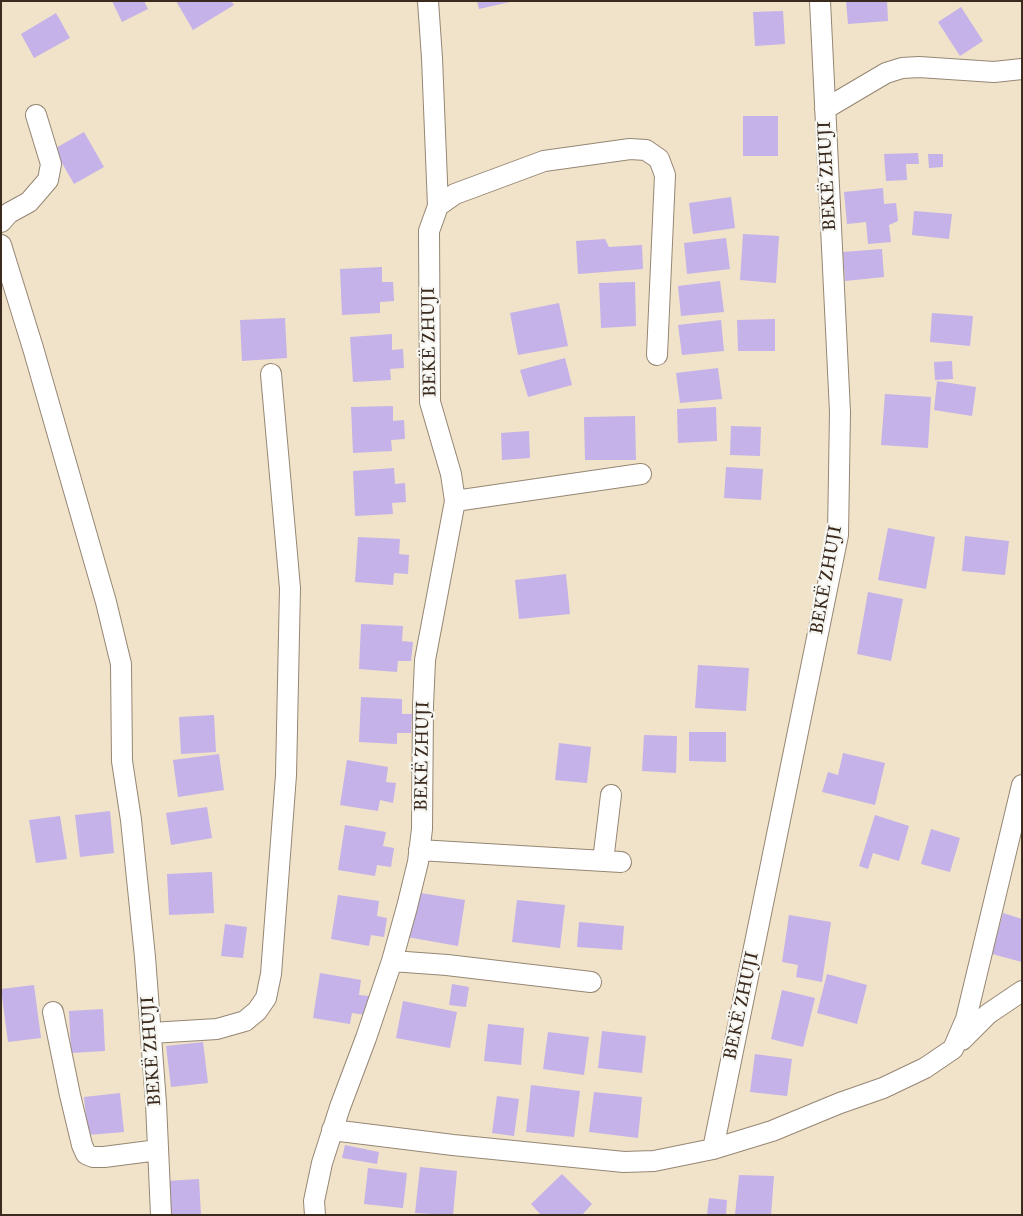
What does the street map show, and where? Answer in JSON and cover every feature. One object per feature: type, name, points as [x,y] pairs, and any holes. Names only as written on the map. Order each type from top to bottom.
[{"type":"street","points":[[428,1],[438,206]]},
{"type":"street","name":"BEKË ZHUJI","points":[[713,1149],[838,535],[840,412],[820,1]]},
{"type":"street","points":[[825,109],[886,74],[902,68],[919,67],[994,72],[1022,69]]},
{"type":"street","points":[[1,222],[9,213],[30,202],[48,180],[51,164],[36,115]]},
{"type":"street","points":[[438,206],[455,194],[544,161],[630,149],[646,150],[659,159],[665,175],[657,355]]},
{"type":"street","name":"BEKË ZHUJI","points":[[315,1215],[314,1200],[322,1163],[392,962],[407,908],[422,829],[422,706],[425,660],[455,501],[451,474],[430,402],[429,231],[438,206]]},
{"type":"street","name":"BEKË ZHUJI","points":[[1,246],[33,348],[103,593],[121,664],[122,761],[131,820],[145,957],[161,1215]]},
{"type":"street","points":[[151,1033],[217,1029],[244,1022],[257,1011],[266,998],[271,974],[286,774],[290,588],[271,374]]},
{"type":"street","points":[[455,501],[641,474]]},
{"type":"street","points":[[953,1048],[966,1019],[1022,785]]},
{"type":"street","points":[[419,850],[612,861],[611,795]]},
{"type":"street","points":[[392,962],[447,965],[591,982]]},
{"type":"street","points":[[332,1130],[453,1145],[624,1162],[654,1161],[713,1149],[772,1131],[840,1103],[883,1088],[925,1068],[953,1048],[988,1014],[1022,991]]},
{"type":"street","points":[[53,1012],[82,1145],[86,1154],[93,1158],[158,1150]]},
{"type":"building","points":[[112,1],[144,1],[148,9],[122,22]]},
{"type":"building","points":[[176,1],[231,1],[234,5],[193,30]]},
{"type":"building","points":[[477,1],[510,1],[510,2],[479,9]]},
{"type":"building","points":[[846,1],[887,1],[888,21],[848,24]]},
{"type":"building","points":[[961,7],[983,41],[960,56],[938,22]]},
{"type":"building","points":[[783,11],[785,44],[755,46],[753,12]]},
{"type":"building","points":[[56,13],[70,38],[34,58],[21,34]]},
{"type":"building","points":[[743,116],[778,116],[778,156],[743,156]]},
{"type":"building","points":[[84,132],[104,167],[74,184],[54,149]]},
{"type":"building","points":[[918,153],[919,164],[906,164],[907,180],[886,181],[884,154]]},
{"type":"building","points":[[928,154],[943,154],[943,167],[929,168]]},
{"type":"building","points":[[883,188],[884,204],[896,203],[898,221],[889,225],[891,242],[868,244],[866,222],[847,224],[844,192]]},
{"type":"building","points":[[731,197],[735,228],[693,234],[689,203]]},
{"type":"building","points":[[914,211],[952,214],[949,239],[912,235]]},
{"type":"building","points":[[743,234],[779,236],[776,283],[740,280]]},
{"type":"building","points":[[726,238],[730,269],[687,274],[684,243]]},
{"type":"building","points":[[605,239],[609,247],[642,245],[643,269],[578,274],[576,241]]},
{"type":"building","points":[[882,249],[884,277],[845,281],[843,252]]},
{"type":"building","points":[[382,267],[382,282],[393,282],[394,301],[380,302],[380,313],[342,315],[340,269]]},
{"type":"building","points":[[720,281],[724,312],[681,316],[678,286]]},
{"type":"building","points":[[635,282],[636,326],[601,328],[599,283]]},
{"type":"building","points":[[559,303],[568,346],[518,355],[510,313]]},
{"type":"building","points":[[932,313],[973,316],[970,346],[930,342]]},
{"type":"building","points":[[285,318],[287,358],[242,361],[240,320]]},
{"type":"building","points":[[775,319],[775,351],[738,351],[737,320]]},
{"type":"building","points":[[721,320],[724,351],[682,355],[678,325]]},
{"type":"building","points":[[392,334],[392,350],[403,349],[404,368],[390,369],[391,380],[353,382],[350,337]]},
{"type":"building","points":[[565,358],[572,385],[528,397],[520,370]]},
{"type":"building","points":[[952,361],[953,379],[935,380],[934,362]]},
{"type":"building","points":[[718,368],[722,399],[680,403],[676,373]]},
{"type":"building","points":[[937,381],[976,387],[972,416],[934,410]]},
{"type":"building","points":[[885,394],[931,397],[928,448],[881,445]]},
{"type":"building","points":[[393,406],[393,421],[404,420],[405,439],[391,440],[392,451],[353,453],[351,407]]},
{"type":"building","points":[[716,407],[717,441],[678,443],[677,409]]},
{"type":"building","points":[[635,416],[636,460],[585,460],[584,417]]},
{"type":"building","points":[[731,426],[761,427],[760,456],[730,455]]},
{"type":"building","points":[[529,431],[530,458],[502,460],[501,433]]},
{"type":"building","points":[[726,467],[763,469],[761,500],[724,498]]},
{"type":"building","points":[[394,468],[395,484],[405,483],[406,502],[392,503],[393,514],[355,516],[353,471]]},
{"type":"building","points":[[888,528],[935,537],[926,589],[878,580]]},
{"type":"building","points":[[965,536],[1009,541],[1005,575],[962,571]]},
{"type":"building","points":[[358,537],[400,539],[399,554],[409,555],[408,574],[394,573],[393,585],[355,582]]},
{"type":"building","points":[[566,574],[570,614],[519,619],[515,580]]},
{"type":"building","points":[[868,592],[903,599],[891,661],[857,654]]},
{"type":"building","points":[[361,624],[403,626],[402,641],[413,642],[411,661],[398,661],[397,672],[359,669]]},
{"type":"building","points":[[698,665],[749,668],[746,711],[695,708]]},
{"type":"building","points":[[361,697],[402,699],[402,714],[412,714],[411,733],[397,733],[397,744],[359,742]]},
{"type":"building","points":[[214,715],[216,752],[181,754],[179,717]]},
{"type":"building","points":[[689,732],[726,732],[726,762],[689,761]]},
{"type":"building","points":[[644,735],[677,736],[676,773],[642,771]]},
{"type":"building","points":[[559,743],[591,747],[587,783],[555,780]]},
{"type":"building","points":[[843,753],[885,763],[875,805],[822,792],[828,772],[838,775]]},
{"type":"building","points":[[219,754],[224,790],[178,797],[173,760]]},
{"type":"building","points":[[347,760],[388,767],[386,782],[396,783],[393,803],[380,800],[378,811],[340,805]]},
{"type":"building","points":[[207,807],[212,838],[171,845],[166,813]]},
{"type":"building","points":[[110,811],[114,853],[80,857],[75,815]]},
{"type":"building","points":[[875,815],[909,826],[899,861],[873,853],[868,869],[859,866]]},
{"type":"building","points":[[60,816],[67,859],[36,863],[29,820]]},
{"type":"building","points":[[345,825],[386,832],[383,846],[394,848],[391,867],[377,865],[375,876],[338,870]]},
{"type":"building","points":[[931,829],[960,838],[950,872],[921,864]]},
{"type":"building","points":[[212,872],[214,913],[169,915],[167,874]]},
{"type":"building","points":[[414,892],[465,900],[458,946],[407,937]]},
{"type":"building","points":[[338,895],[379,901],[377,916],[387,918],[384,937],[371,935],[369,946],[331,939]]},
{"type":"building","points":[[517,900],[565,905],[560,948],[512,942]]},
{"type":"building","points":[[1003,913],[1022,919],[1022,962],[992,954]]},
{"type":"building","points":[[789,915],[831,922],[822,982],[796,977],[798,965],[782,962]]},
{"type":"building","points":[[579,922],[624,926],[622,950],[577,947]]},
{"type":"building","points":[[225,924],[247,927],[243,958],[221,956]]},
{"type":"building","points":[[320,973],[361,980],[359,995],[369,996],[366,1015],[352,1013],[350,1024],[313,1018]]},
{"type":"building","points":[[827,974],[867,985],[857,1024],[817,1013]]},
{"type":"building","points":[[452,984],[469,987],[466,1007],[449,1005]]},
{"type":"building","points":[[34,985],[41,1038],[8,1042],[1,989]]},
{"type":"building","points":[[782,990],[815,998],[803,1047],[771,1039]]},
{"type":"building","points":[[403,1001],[457,1012],[450,1048],[396,1038]]},
{"type":"building","points":[[103,1009],[105,1051],[71,1053],[69,1011]]},
{"type":"building","points":[[488,1024],[524,1028],[521,1065],[484,1061]]},
{"type":"building","points":[[602,1031],[646,1036],[642,1073],[598,1068]]},
{"type":"building","points":[[548,1032],[589,1037],[584,1075],[543,1069]]},
{"type":"building","points":[[203,1042],[208,1083],[171,1087],[166,1046]]},
{"type":"building","points":[[755,1054],[792,1059],[787,1096],[750,1092]]},
{"type":"building","points":[[531,1085],[580,1091],[574,1137],[526,1132]]},
{"type":"building","points":[[594,1092],[642,1097],[638,1138],[589,1132]]},
{"type":"building","points":[[120,1093],[124,1132],[88,1135],[84,1097]]},
{"type":"building","points":[[497,1096],[519,1099],[514,1136],[492,1133]]},
{"type":"building","points":[[345,1145],[379,1152],[377,1164],[342,1158]]},
{"type":"building","points":[[420,1167],[457,1171],[453,1215],[415,1213]]},
{"type":"building","points":[[368,1168],[407,1173],[403,1208],[364,1204]]},
{"type":"building","points":[[562,1174],[592,1204],[582,1215],[541,1215],[531,1204]]},
{"type":"building","points":[[739,1175],[774,1176],[771,1215],[735,1215]]},
{"type":"building","points":[[199,1179],[201,1215],[169,1215],[166,1181]]},
{"type":"building","points":[[709,1198],[727,1200],[726,1215],[707,1215]]}]
